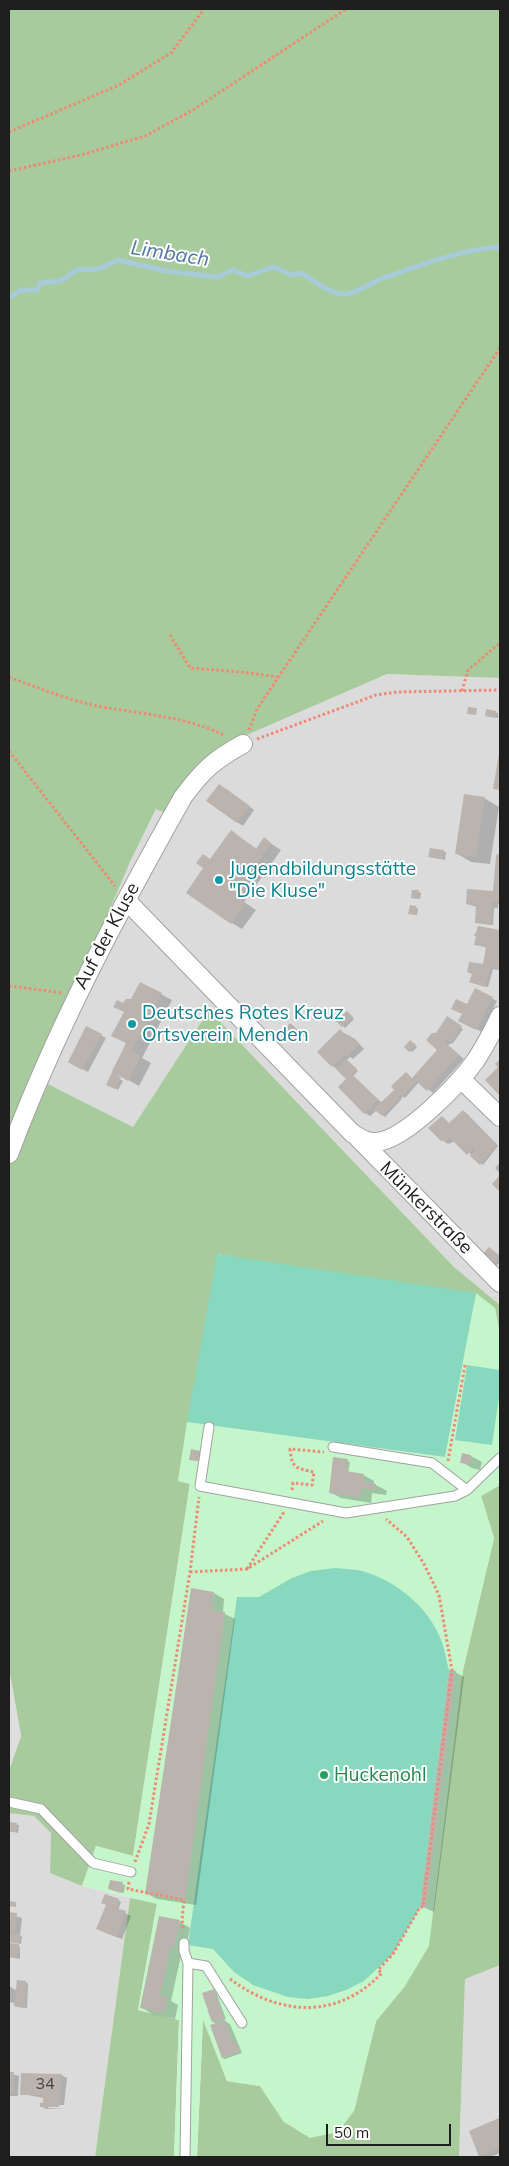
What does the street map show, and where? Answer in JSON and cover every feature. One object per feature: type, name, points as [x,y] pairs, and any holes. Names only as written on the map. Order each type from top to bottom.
[{"type":"street","name":"Auf der Kluse","points":[[9,1154],[38,1079],[76,994],[183,797],[202,772],[217,759],[243,744]]},
{"type":"street","name":"Münkerstraße","points":[[126,900],[500,1283]]},
{"type":"street","points":[[356,1135],[374,1143],[393,1137],[425,1114],[475,1061],[500,1016]]},
{"type":"street","points":[[461,1078],[500,1117]]},
{"type":"lane","points":[[209,1427],[200,1486],[346,1512],[455,1496],[468,1490],[500,1458]]},
{"type":"lane","points":[[333,1447],[432,1463],[468,1490]]},
{"type":"lane","points":[[9,1802],[41,1809],[93,1863],[131,1872]]},
{"type":"lane","points":[[184,1943],[184,1951],[188,1963],[185,2157]]},
{"type":"lane","points":[[188,1963],[206,1966],[242,2023]]},
{"type":"path","points":[[9,132],[119,85],[149,67],[171,52],[204,9]]},
{"type":"path","points":[[9,171],[145,136],[193,110],[346,9]]},
{"type":"path","points":[[243,744],[257,709],[500,348]]},
{"type":"path","points":[[170,635],[190,668],[241,672],[278,678]]},
{"type":"path","points":[[462,691],[468,670],[500,643]]},
{"type":"path","points":[[9,677],[62,698],[97,706],[176,719],[210,728],[243,744],[376,695],[397,692],[500,690]]},
{"type":"path","points":[[9,751],[126,900]]},
{"type":"path","points":[[9,986],[76,994]]},
{"type":"path","points":[[432,1463],[432,1459],[448,1461],[465,1365]]},
{"type":"path","points":[[247,1569],[290,1502],[293,1484],[312,1485],[314,1472],[296,1468],[291,1461],[290,1449],[322,1453],[333,1447]]},
{"type":"path","points":[[131,1872],[148,1824],[190,1572],[200,1486]]},
{"type":"path","points":[[228,1978],[247,1991],[266,2000],[287,2006],[309,2008],[350,1999],[370,1986],[382,1973],[378,1970],[393,1954],[420,1907],[423,1907],[450,1670],[438,1596],[424,1564],[407,1537],[371,1508]]},
{"type":"path","points":[[190,1572],[247,1569],[324,1520],[346,1512]]},
{"type":"path","points":[[128,1889],[184,1900],[182,1920],[184,1943]]},
{"type":"shaded area","points":[[387,674],[500,678],[500,1305],[454,1267],[209,1010],[133,1127],[38,1079],[130,862],[157,808],[166,814],[226,744]]},
{"type":"shaded area","points":[[9,1669],[21,1736],[9,1770]]},
{"type":"shaded area","points":[[9,1813],[34,1816],[51,1833],[50,1873],[82,1886],[130,1898],[95,2157],[9,2157]]},
{"type":"shaded area","points":[[500,1965],[500,2157],[459,2157],[465,1979]]},
{"type":"green space","points":[[9,9],[500,9],[500,678],[387,674],[226,744],[167,814],[156,809],[130,862],[38,1079],[133,1127],[209,1010],[454,1267],[500,1305],[500,1335],[495,1308],[218,1254],[178,1481],[190,1483],[133,1856],[96,1846],[82,1886],[50,1873],[51,1833],[34,1816],[9,1813],[9,1770],[21,1736],[9,1669]]},
{"type":"green space","points":[[217,1254],[476,1293],[445,1457],[187,1422]]},
{"type":"green space","points":[[476,1293],[495,1308],[500,1335],[500,1485],[481,1496],[494,1538],[463,1670],[429,1946],[405,1986],[376,2021],[354,2111],[338,2132],[310,2138],[284,2122],[260,2086],[227,2081],[203,2020],[197,2157],[174,2157],[179,2020],[138,2010],[157,1904],[82,1886],[96,1846],[133,1856],[190,1484],[178,1481],[187,1422],[445,1457]]},
{"type":"green space","points":[[467,1365],[500,1370],[500,1390],[492,1445],[455,1440]]},
{"type":"green space","points":[[500,1485],[500,1965],[465,1979],[459,2157],[197,2157],[203,2018],[227,2081],[260,2086],[284,2122],[354,2111],[376,2021],[405,1986],[463,1670],[494,1538],[481,1496]]},
{"type":"green space","name":"Huckenohl","points":[[335,1568],[359,1570],[374,1575],[387,1581],[409,1596],[436,1628],[449,1670],[420,1907],[393,1954],[364,1981],[328,1996],[308,1999],[288,1997],[253,1985],[234,1972],[213,1949],[188,1945],[237,1597],[259,1597],[292,1578],[311,1571]]},
{"type":"green space","points":[[130,1898],[157,1903],[138,2010],[179,2020],[174,2157],[95,2157]]},
{"type":"building","points":[[468,707],[477,708],[476,715],[467,714]]},
{"type":"building","points":[[486,709],[496,711],[495,718],[485,716]]},
{"type":"building","points":[[500,753],[500,790],[493,789]]},
{"type":"building","points":[[219,784],[250,806],[237,823],[206,801]]},
{"type":"building","points":[[464,794],[485,797],[476,857],[455,854]]},
{"type":"building","name":"Jugendbildungsstätte \"Die Kluse\"","points":[[231,830],[256,849],[264,837],[271,843],[234,895],[246,903],[231,924],[186,893],[203,868],[196,863],[203,854],[210,859]]},
{"type":"building","points":[[430,848],[444,850],[443,859],[428,857]]},
{"type":"building","points":[[497,854],[500,855],[500,902],[492,902],[491,925],[475,923],[476,905],[466,904],[467,889],[493,891]]},
{"type":"building","points":[[412,890],[419,890],[417,899],[411,898]]},
{"type":"building","points":[[410,905],[416,906],[415,915],[408,914]]},
{"type":"building","points":[[478,926],[500,930],[500,969],[491,967],[485,987],[469,982],[472,974],[467,972],[469,962],[483,964],[486,947],[474,945],[476,936],[474,936]]},
{"type":"building","name":"Deutsches Rotes Kreuz Ortsverein Menden","points":[[140,982],[162,993],[132,1051],[141,1056],[128,1081],[116,1074],[121,1078],[115,1089],[106,1085],[126,1043],[111,1036],[124,1012],[113,1007],[117,1000],[123,1003],[126,999],[131,999]]},
{"type":"building","points":[[475,988],[493,997],[476,1030],[458,1021],[462,1014],[451,1009],[456,999],[467,1004]]},
{"type":"building","points":[[347,1011],[353,1017],[342,1027],[336,1021]]},
{"type":"building","points":[[447,1016],[462,1026],[451,1043],[447,1040],[444,1042],[459,1055],[427,1091],[416,1081],[402,1098],[399,1095],[399,1099],[382,1116],[374,1109],[394,1090],[391,1086],[406,1072],[412,1078],[437,1050],[426,1040],[432,1033],[436,1033]]},
{"type":"building","points":[[290,1023],[301,1033],[291,1043],[281,1033]]},
{"type":"building","points":[[86,1026],[102,1034],[82,1070],[68,1062]]},
{"type":"building","points":[[340,1029],[347,1037],[349,1035],[359,1045],[347,1057],[345,1055],[332,1067],[317,1052]]},
{"type":"building","points":[[410,1040],[416,1045],[409,1052],[404,1047]]},
{"type":"building","points":[[346,1059],[357,1069],[352,1074],[378,1100],[364,1114],[338,1087],[346,1079],[336,1069]]},
{"type":"building","points":[[500,1059],[500,1096],[485,1080],[498,1067],[495,1064]]},
{"type":"building","points":[[463,1110],[497,1144],[480,1165],[470,1156],[475,1150],[473,1148],[467,1155],[450,1138],[447,1141],[441,1141],[428,1128],[442,1116],[449,1123]]},
{"type":"building","points":[[500,1162],[500,1174],[495,1168]]},
{"type":"building","points":[[500,1175],[500,1192],[492,1184]]},
{"type":"building","points":[[489,1247],[500,1256],[492,1267],[481,1256]]},
{"type":"building","points":[[191,1449],[200,1451],[198,1461],[189,1460]]},
{"type":"building","points":[[462,1453],[471,1455],[470,1464],[460,1463]]},
{"type":"building","points":[[333,1457],[348,1459],[346,1471],[364,1474],[363,1481],[376,1484],[375,1490],[362,1488],[360,1498],[329,1493]]},
{"type":"building","points":[[191,1588],[214,1592],[212,1610],[225,1612],[185,1900],[145,1894]]},
{"type":"building","points":[[449,1670],[456,1671],[426,1908],[420,1907]]},
{"type":"building","points":[[9,1822],[17,1823],[16,1832],[9,1831]]},
{"type":"building","points":[[110,1880],[123,1882],[121,1893],[108,1889]]},
{"type":"building","points":[[105,1894],[119,1899],[116,1908],[126,1911],[117,1937],[96,1929],[106,1905],[101,1903]]},
{"type":"building","points":[[9,1901],[16,1902],[16,1907],[9,1906]]},
{"type":"building","points":[[9,1912],[17,1913],[15,1931],[9,1930]]},
{"type":"building","points":[[159,1916],[180,1920],[175,1947],[171,1946],[160,1996],[168,1997],[164,2013],[140,2008]]},
{"type":"building","points":[[9,1933],[20,1934],[19,1943],[9,1942]]},
{"type":"building","points":[[9,1943],[19,1944],[17,1958],[9,1957]]},
{"type":"building","points":[[17,1980],[26,1981],[25,2008],[14,2006]]},
{"type":"building","points":[[214,1989],[219,2004],[207,2008],[202,1993]]},
{"type":"building","points":[[219,2004],[224,2018],[212,2022],[207,2009]]},
{"type":"building","points":[[225,2020],[233,2042],[236,2041],[240,2052],[222,2058],[210,2025]]},
{"type":"building","points":[[9,2072],[14,2072],[13,2093],[9,2093]]},
{"type":"building","points":[[21,2073],[62,2074],[59,2107],[40,2107],[40,2103],[43,2103],[43,2095],[20,2095]]},
{"type":"building","points":[[499,2118],[500,2148],[479,2157],[469,2131]]},
{"type":"waterway","name":"Limbach","points":[[9,298],[21,290],[37,290],[40,283],[61,281],[76,270],[99,269],[118,260],[166,271],[217,277],[233,270],[248,276],[273,267],[292,275],[301,273],[328,290],[346,294],[360,290],[381,279],[439,259],[469,251],[500,247]]},
{"type":"place","name":"Jugendbildungsstätte \"Die Kluse\"","points":[[219,880]]},
{"type":"place","name":"Deutsches Rotes Kreuz Ortsverein Menden","points":[[132,1024]]},
{"type":"place","name":"Huckenohl","points":[[324,1775]]}]
